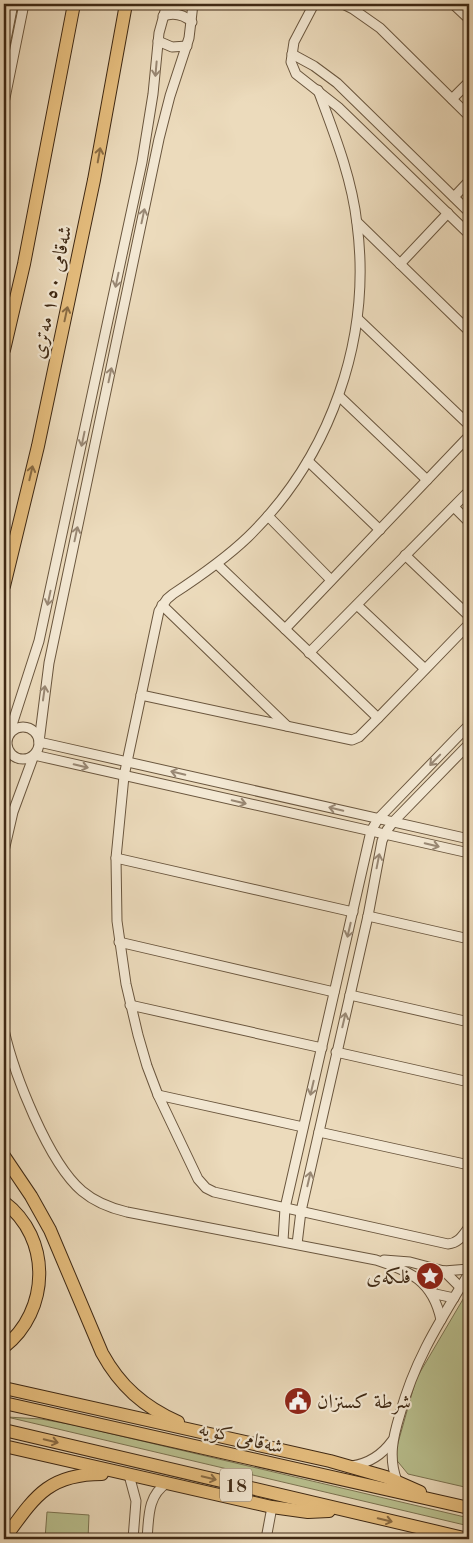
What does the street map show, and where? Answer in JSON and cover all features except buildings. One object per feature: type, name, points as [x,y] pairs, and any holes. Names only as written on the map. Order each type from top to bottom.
[{"type":"highway","name":"شەقامی ١٥٠ مەتری","points":[[4,350],[24,264],[74,4]]},
{"type":"highway","name":"شەقامی ١٥٠ مەتری","points":[[4,586],[40,436],[94,180],[126,4]]},
{"type":"highway","points":[[4,1156],[31,1196],[50,1230],[109,1366],[128,1390],[139,1400],[164,1416],[198,1432]]},
{"type":"highway","points":[[4,1202],[16,1213],[28,1230],[36,1248],[40,1268],[38,1292],[31,1314],[18,1334],[4,1347]]},
{"type":"highway","points":[[4,1388],[287,1451],[350,1467],[397,1481],[442,1502]]},
{"type":"highway","name":"شەقامی کۆیە","points":[[4,1403],[469,1508]]},
{"type":"highway","name":"18","points":[[4,1430],[468,1539]]},
{"type":"highway","points":[[4,1446],[272,1507],[308,1512],[350,1511]]},
{"type":"highway","points":[[4,1539],[32,1502],[47,1488],[60,1480],[88,1474],[127,1474]]},
{"type":"street","points":[[4,50],[13,4]]},
{"type":"street","points":[[4,103],[24,4]]},
{"type":"street","points":[[4,768],[9,734],[39,641],[116,286],[146,139],[158,41],[167,4]]},
{"type":"street","points":[[4,851],[13,812],[38,746],[49,663],[159,139],[170,96],[187,46],[192,22],[193,4]]},
{"type":"street","points":[[314,4],[296,37],[292,54],[292,66],[296,74],[338,107],[469,234]]},
{"type":"street","points":[[343,4],[354,6],[380,28],[469,116]]},
{"type":"street","points":[[453,4],[469,19]]},
{"type":"street","points":[[163,16],[180,14],[192,22]]},
{"type":"street","points":[[158,41],[172,47],[187,46]]},
{"type":"street","points":[[292,54],[314,66],[337,83],[454,197],[467,206]]},
{"type":"street","points":[[452,99],[469,82]]},
{"type":"street","points":[[318,90],[345,169],[357,222],[360,262],[358,319],[350,358],[339,396],[308,461],[285,494],[268,516],[247,538],[217,564],[173,594],[162,605],[156,618],[124,776],[116,858],[116,901],[119,942],[130,1005],[145,1058],[158,1095],[198,1179],[203,1185],[214,1192],[448,1244],[459,1240],[469,1227]]},
{"type":"street","points":[[454,197],[469,181]]},
{"type":"street","points":[[400,264],[448,213]]},
{"type":"street","points":[[357,222],[469,331]]},
{"type":"street","points":[[358,319],[469,425]]},
{"type":"street","points":[[339,396],[427,480]]},
{"type":"street","points":[[285,629],[469,436]]},
{"type":"street","points":[[308,461],[380,530]]},
{"type":"street","points":[[310,653],[469,491]]},
{"type":"street","points":[[454,507],[469,522]]},
{"type":"street","points":[[268,516],[331,580]]},
{"type":"street","points":[[406,555],[469,616]]},
{"type":"street","points":[[217,564],[378,718]]},
{"type":"street","points":[[162,605],[287,726]]},
{"type":"street","points":[[357,605],[425,669]]},
{"type":"street","points":[[141,695],[352,740],[359,737],[468,626]]},
{"type":"street","points":[[283,1241],[285,1208],[371,831],[378,819],[469,725]]},
{"type":"street","points":[[9,734],[17,728],[26,727],[35,732],[38,742]]},
{"type":"street","points":[[38,742],[469,839]]},
{"type":"street","points":[[296,1244],[301,1211],[368,916],[384,834],[469,744]]},
{"type":"street","points":[[7,747],[16,758],[25,759],[34,755],[469,853]]},
{"type":"street","points":[[116,858],[353,912]]},
{"type":"street","points":[[368,916],[469,939]]},
{"type":"street","points":[[119,942],[334,992]]},
{"type":"street","points":[[350,995],[469,1022]]},
{"type":"street","points":[[130,1005],[322,1048]]},
{"type":"street","points":[[4,1030],[23,1089],[42,1130],[72,1180],[91,1198],[114,1209],[376,1260],[400,1268],[424,1284],[436,1302],[441,1320]]},
{"type":"street","points":[[336,1052],[469,1082]]},
{"type":"street","points":[[158,1095],[303,1127]]},
{"type":"street","points":[[319,1132],[469,1165]]},
{"type":"street","points":[[376,1260],[410,1262],[444,1271],[469,1271],[426,1345],[413,1373],[393,1440],[392,1461],[397,1481]]},
{"type":"street","points":[[444,1271],[460,1288]]},
{"type":"street","points":[[431,1293],[436,1278],[444,1271]]},
{"type":"street","points":[[431,1293],[454,1298]]},
{"type":"street","points":[[350,1467],[367,1462],[382,1453],[393,1440]]},
{"type":"street","points":[[127,1474],[136,1501],[133,1539]]},
{"type":"street","points":[[147,1539],[151,1503],[157,1491],[167,1483]]},
{"type":"street","points":[[266,1539],[272,1507]]},
{"type":"street","points":[[268,1524],[270,1539]]},
{"type":"green space","points":[[469,1289],[469,1488],[408,1474],[394,1457],[416,1379]]},
{"type":"green space","points":[[7,1417],[41,1419],[74,1425],[469,1518],[469,1526]]},
{"type":"green space","points":[[47,1512],[89,1515],[88,1539],[45,1539]]},
{"type":"place","name":"فلکەی","points":[[430,1276]]},
{"type":"place","name":"شرطة كسنزان","points":[[298,1401]]}]
